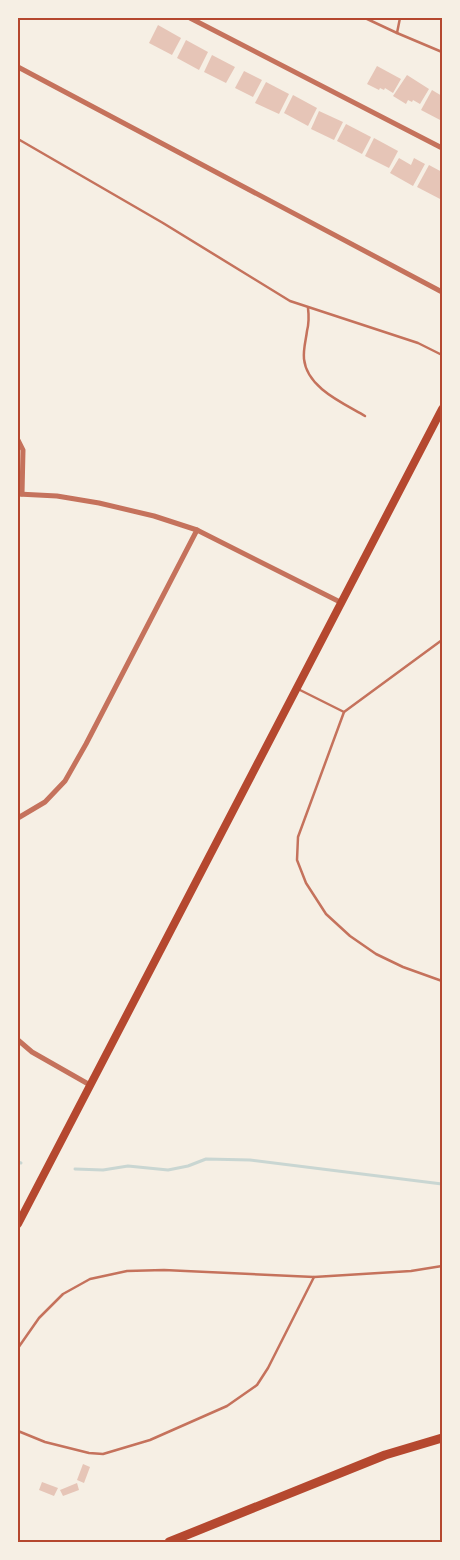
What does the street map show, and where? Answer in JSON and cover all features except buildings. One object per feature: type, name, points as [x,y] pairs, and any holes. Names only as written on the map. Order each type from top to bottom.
[{"type":"main road","points":[[18,1224],[442,409]]},
{"type":"main road","points":[[168,1542],[385,1455],[442,1438]]},
{"type":"street","points":[[190,18],[442,148]]},
{"type":"street","points":[[18,67],[442,292]]},
{"type":"street","points":[[18,440],[23,450],[20,494],[57,496],[99,503],[154,516],[196,530],[342,603]]},
{"type":"street","points":[[18,818],[45,802],[65,780],[90,736],[196,530]]},
{"type":"street","points":[[18,1040],[32,1052],[90,1085]]},
{"type":"lane","points":[[365,18],[397,34],[442,52]]},
{"type":"lane","points":[[397,34],[400,18]]},
{"type":"lane","points":[[18,139],[163,223],[275,292],[308,308],[418,343],[442,356]]},
{"type":"lane","points":[[308,308],[309,318],[304,358],[307,370],[317,384],[330,396],[365,416]]},
{"type":"lane","points":[[442,640],[344,712],[298,837],[297,860],[306,883],[326,914],[350,936],[376,954],[442,981]]},
{"type":"lane","points":[[297,688],[344,712]]},
{"type":"lane","points":[[18,1348],[39,1318],[64,1294],[90,1280],[127,1271],[164,1270],[314,1277],[411,1271],[442,1266]]},
{"type":"lane","points":[[18,1431],[45,1442],[88,1453],[103,1454],[150,1440],[227,1406],[257,1385],[268,1368],[314,1277]]},
{"type":"waterway","points":[[75,1169],[103,1170],[128,1166],[168,1170],[188,1166],[206,1159],[250,1160],[442,1184]]}]
